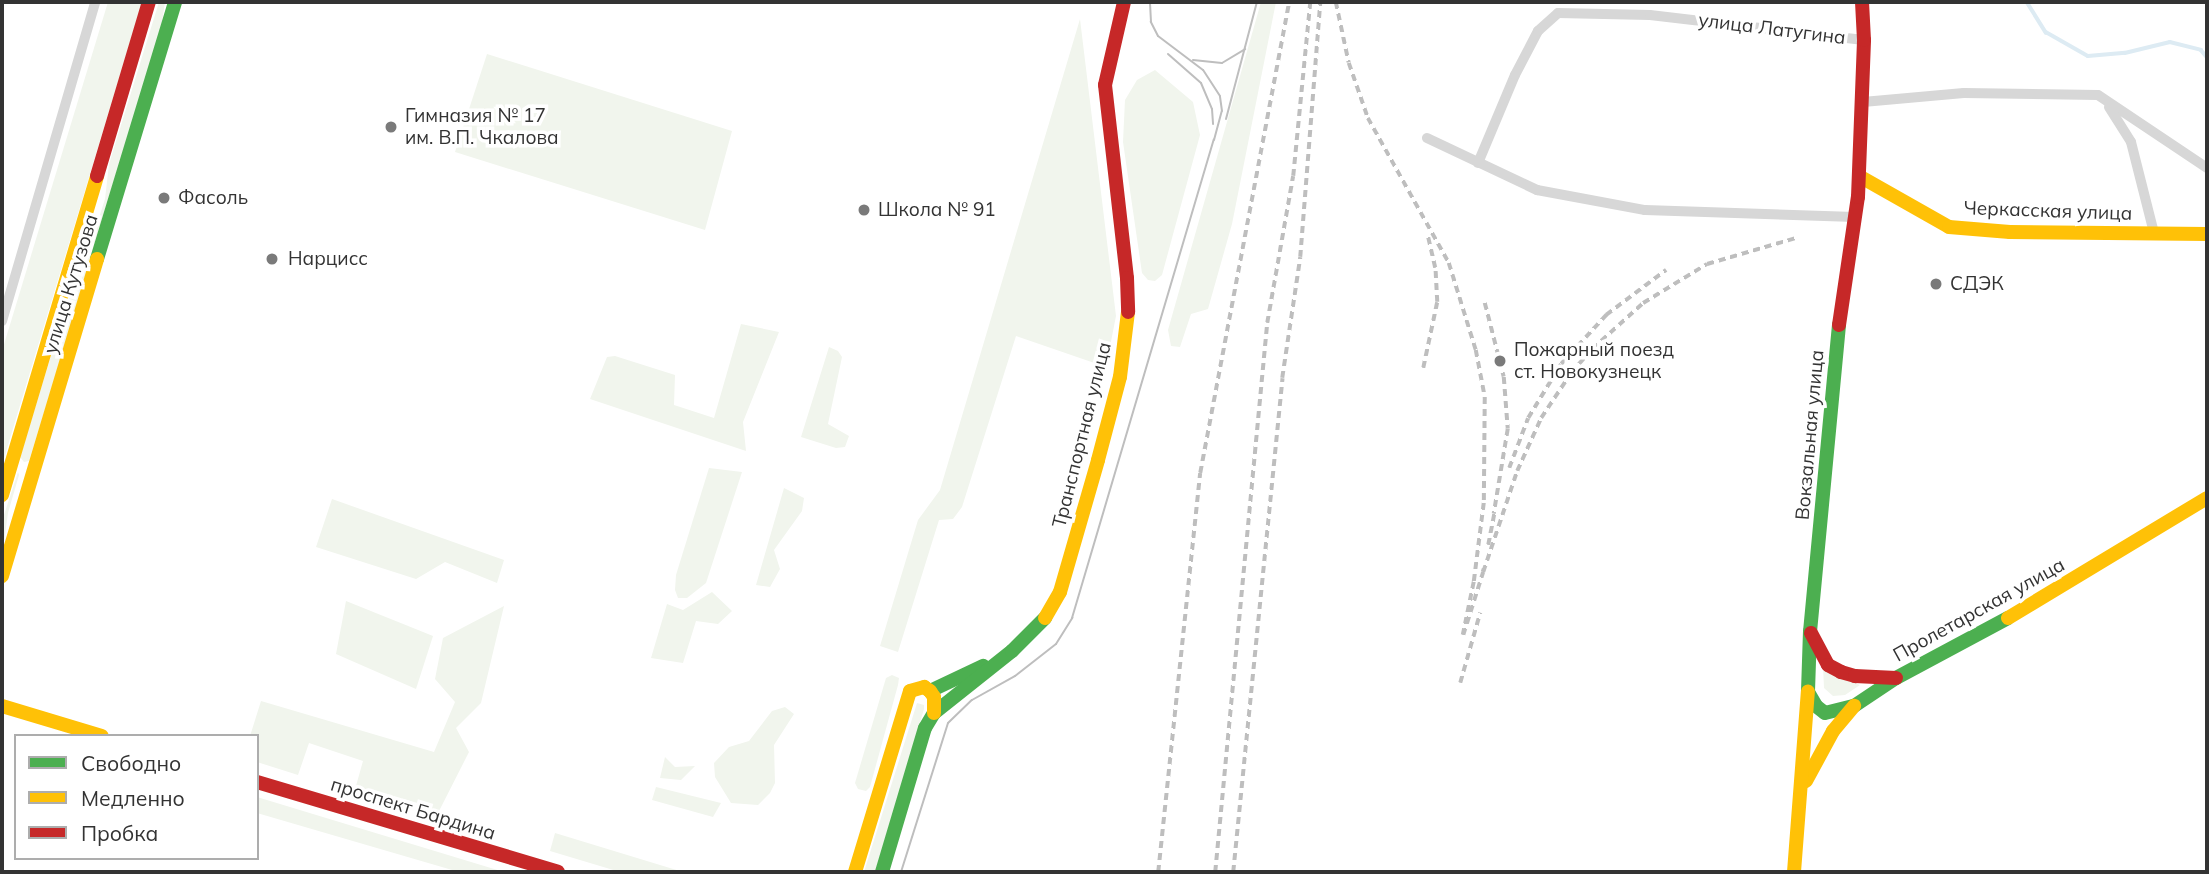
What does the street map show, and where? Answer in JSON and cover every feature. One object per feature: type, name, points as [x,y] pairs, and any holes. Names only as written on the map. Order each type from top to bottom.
[{"type":"main road","name":"улица Кутузова","points":[[2,495],[149,2]]},
{"type":"main road","name":"улица Кутузова","points":[[2,576],[175,2]]},
{"type":"main road","name":"Транспортная улица","points":[[882,872],[925,728],[934,713],[1013,652],[1043,621],[1060,592],[1123,360],[1129,300],[1105,85],[1124,2]]},
{"type":"main road","name":"Вокзальная улица","points":[[1794,872],[1803,789],[1810,631],[1839,325],[1859,176],[1863,102],[1862,2]]},
{"type":"main road","name":"Черкасская улица","points":[[1859,176],[1949,227],[2011,232],[2207,234]]},
{"type":"main road","name":"Пролетарская улица","points":[[1803,789],[1820,753],[1854,706],[1896,678],[2052,594],[2207,498]]},
{"type":"main road","points":[[1810,631],[1828,665],[1855,676],[1896,678]]},
{"type":"main road","name":"Транспортная улица","points":[[930,691],[1013,652]]},
{"type":"main road","points":[[855,872],[906,698],[914,687],[930,691],[934,697],[934,713]]},
{"type":"main road","points":[[1808,692],[1816,706],[1825,713],[1854,706]]},
{"type":"main road","points":[[2,706],[95,734]]},
{"type":"main road","name":"проспект Бардина","points":[[259,783],[558,872]]},
{"type":"street","points":[[2,321],[95,2]]},
{"type":"street","name":"улица Латугина","points":[[1478,163],[1532,42],[1548,19],[1558,13],[1650,15],[1864,40]]},
{"type":"street","points":[[1863,102],[1964,93],[2098,94],[2207,168]]},
{"type":"street","points":[[2098,94],[2114,112],[2130,142],[2154,233]]},
{"type":"street","points":[[1427,138],[1538,190],[1645,210],[1855,217]]},
{"type":"shaded area","points":[[108,2],[142,2],[2,465],[2,351]]},
{"type":"shaded area","points":[[159,2],[165,2],[161,29],[94,244],[92,240],[105,199],[109,164]]},
{"type":"shaded area","points":[[1261,2],[1276,2],[1232,224],[1208,309],[1191,314],[1180,347],[1171,346],[1168,330]]},
{"type":"shaded area","points":[[1080,19],[1116,316],[1106,367],[1016,336],[962,507],[953,519],[939,520],[898,652],[880,646],[918,520],[940,490]]},
{"type":"shaded area","points":[[487,54],[732,131],[705,230],[455,152]]},
{"type":"shaded area","points":[[1155,70],[1193,102],[1200,135],[1162,275],[1155,281],[1148,280],[1142,273],[1123,142],[1125,100],[1137,80]]},
{"type":"shaded area","points":[[86,255],[92,257],[29,461],[24,462],[20,457],[81,258]]},
{"type":"shaded area","points":[[741,324],[779,332],[743,422],[746,451],[590,399],[607,357],[615,356],[675,375],[674,405],[714,418]]},
{"type":"shaded area","points":[[829,347],[838,351],[842,357],[828,424],[849,436],[845,447],[836,448],[801,437]]},
{"type":"shaded area","points":[[709,468],[742,472],[706,583],[687,598],[678,598],[675,590],[676,575]]},
{"type":"shaded area","points":[[18,472],[8,513],[2,556],[2,521]]},
{"type":"shaded area","points":[[784,488],[804,498],[802,511],[774,550],[780,569],[770,587],[756,585]]},
{"type":"shaded area","points":[[332,499],[504,560],[497,583],[445,562],[416,579],[316,547]]},
{"type":"shaded area","points":[[712,592],[732,611],[718,624],[696,621],[683,663],[651,658],[667,604],[683,610]]},
{"type":"shaded area","points":[[346,601],[433,636],[416,689],[336,654]]},
{"type":"shaded area","points":[[504,606],[481,703],[456,728],[469,752],[436,817],[354,793],[363,761],[309,743],[298,775],[259,763],[259,734],[251,734],[261,701],[434,752],[455,702],[435,679],[443,638]]},
{"type":"shaded area","points":[[1823,666],[1860,685],[1845,695],[1833,696],[1824,688]]},
{"type":"shaded area","points":[[892,675],[899,678],[898,685],[870,787],[866,791],[858,789],[855,783],[886,678]]},
{"type":"shaded area","points":[[917,703],[924,705],[924,709],[875,872],[864,872]]},
{"type":"shaded area","points":[[785,707],[794,714],[774,745],[775,783],[770,793],[758,805],[731,803],[715,777],[714,763],[729,747],[749,741],[772,711]]},
{"type":"shaded area","points":[[665,757],[675,767],[695,766],[681,780],[660,778]]},
{"type":"shaded area","points":[[656,787],[721,803],[713,817],[652,800]]},
{"type":"shaded area","points":[[259,798],[504,872],[459,872],[259,814]]},
{"type":"shaded area","points":[[555,833],[683,872],[620,872],[550,851]]},
{"type":"waterway","points":[[2027,2],[2046,32],[2088,56],[2125,53],[2170,42],[2201,50],[2207,57]]},
{"type":"tram line","points":[[901,872],[948,723],[972,700],[1015,676],[1056,644],[1072,618],[1214,140],[1222,111],[1220,96],[1203,70],[1158,36],[1151,22],[1150,2]]},
{"type":"tram line","points":[[1226,119],[1257,2]]},
{"type":"tram line","points":[[1193,60],[1222,63],[1245,49]]},
{"type":"tram line","points":[[1168,54],[1201,83],[1212,109],[1213,124]]},
{"type":"railway","points":[[1158,872],[1200,473],[1289,2]]},
{"type":"railway","points":[[1215,872],[1267,323],[1293,176],[1310,2]]},
{"type":"railway","points":[[1233,872],[1282,378],[1300,257],[1320,2]]},
{"type":"railway","points":[[1336,2],[1349,63],[1368,118],[1449,263],[1476,350],[1485,397],[1484,503],[1474,582],[1463,635],[1483,572]]},
{"type":"railway","points":[[1423,368],[1437,302],[1435,268],[1427,234]]},
{"type":"railway","points":[[1484,569],[1483,572],[1517,471],[1541,418],[1571,373],[1592,349],[1643,303],[1707,264],[1796,238]]},
{"type":"railway","points":[[1509,468],[1528,418],[1561,364],[1606,315],[1666,270]]},
{"type":"railway","points":[[1485,303],[1504,377],[1508,429],[1494,514]]},
{"type":"railway","points":[[1488,545],[1494,514]]},
{"type":"railway","points":[[1460,683],[1480,613]]},
{"type":"traffic: fast","points":[[97,259],[175,2]]},
{"type":"traffic: fast","points":[[1839,325],[1810,631],[1808,692],[1816,706],[1825,713],[1854,706],[1896,678],[2008,618]]},
{"type":"traffic: fast","points":[[882,872],[925,728],[934,713],[1012,651],[1045,618]]},
{"type":"traffic: fast","points":[[930,691],[983,666]]},
{"type":"traffic: slow","points":[[2,495],[97,176]]},
{"type":"traffic: slow","points":[[1859,176],[1949,227],[2010,232],[2207,234]]},
{"type":"traffic: slow","points":[[2,576],[97,259]]},
{"type":"traffic: slow","points":[[1045,618],[1060,592],[1098,460],[1120,377],[1128,312]]},
{"type":"traffic: slow","points":[[2008,618],[2207,498]]},
{"type":"traffic: slow","points":[[855,872],[910,691],[924,687],[930,691],[934,697],[934,713]]},
{"type":"traffic: slow","points":[[1794,872],[1808,692]]},
{"type":"traffic: slow","points":[[2,706],[95,734]]},
{"type":"traffic: slow","points":[[1806,781],[1833,731],[1854,706]]},
{"type":"traffic: jam","points":[[97,176],[149,2]]},
{"type":"traffic: jam","points":[[1124,2],[1105,85],[1127,278],[1128,312]]},
{"type":"traffic: jam","points":[[1839,325],[1858,197],[1864,40],[1862,2]]},
{"type":"traffic: jam","points":[[1811,633],[1828,665],[1841,672],[1855,676],[1896,678]]},
{"type":"traffic: jam","points":[[259,783],[558,872]]},
{"type":"place","name":"Гимназия № 17 им. В.П. Чкалова","points":[[391,127]]},
{"type":"place","name":"Фасоль","points":[[164,198]]},
{"type":"place","name":"Школа № 91","points":[[864,210]]},
{"type":"place","name":"Нарцисс","points":[[272,259]]},
{"type":"place","name":"СДЭК","points":[[1936,284]]},
{"type":"place","name":"Пожарный поезд ст. Новокузнецк","points":[[1500,361]]}]
